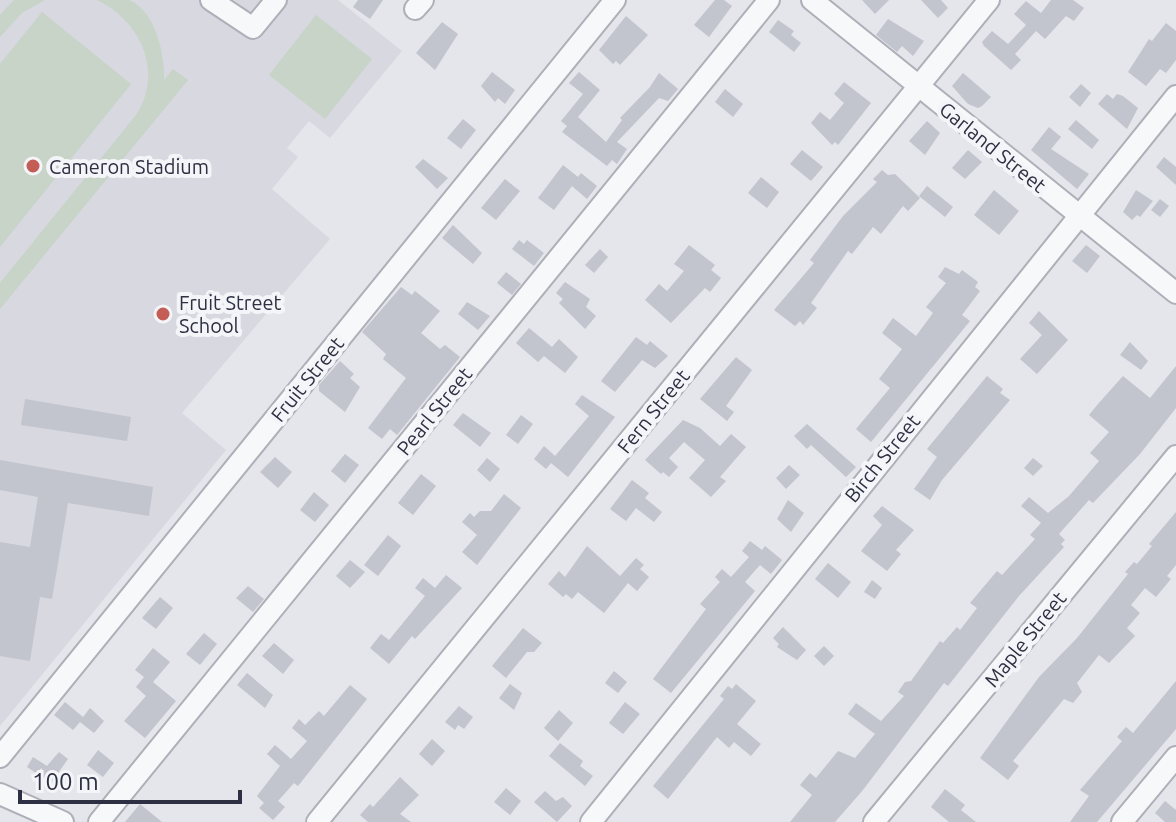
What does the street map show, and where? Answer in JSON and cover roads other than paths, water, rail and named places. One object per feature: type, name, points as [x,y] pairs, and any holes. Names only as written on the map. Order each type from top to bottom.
[{"type":"street","points":[[211,0],[253,28],[276,0]]},
{"type":"street","name":"Fruit Street","points":[[0,757],[615,0]]},
{"type":"street","name":"Pearl Street","points":[[99,822],[769,0]]},
{"type":"street","name":"Garland Street","points":[[812,0],[1176,293]]},
{"type":"street","name":"Fern Street","points":[[317,822],[989,0]]},
{"type":"street","name":"Birch Street","points":[[591,822],[1077,214],[1176,96]]},
{"type":"street","name":"Maple Street","points":[[874,822],[1176,456]]},
{"type":"street","points":[[1122,822],[1176,757]]},
{"type":"street","points":[[0,794],[63,822]]},
{"type":"place","name":"Cameron Stadium","points":[[33,166]]},
{"type":"place","name":"Fruit Street School","points":[[163,314]]}]
